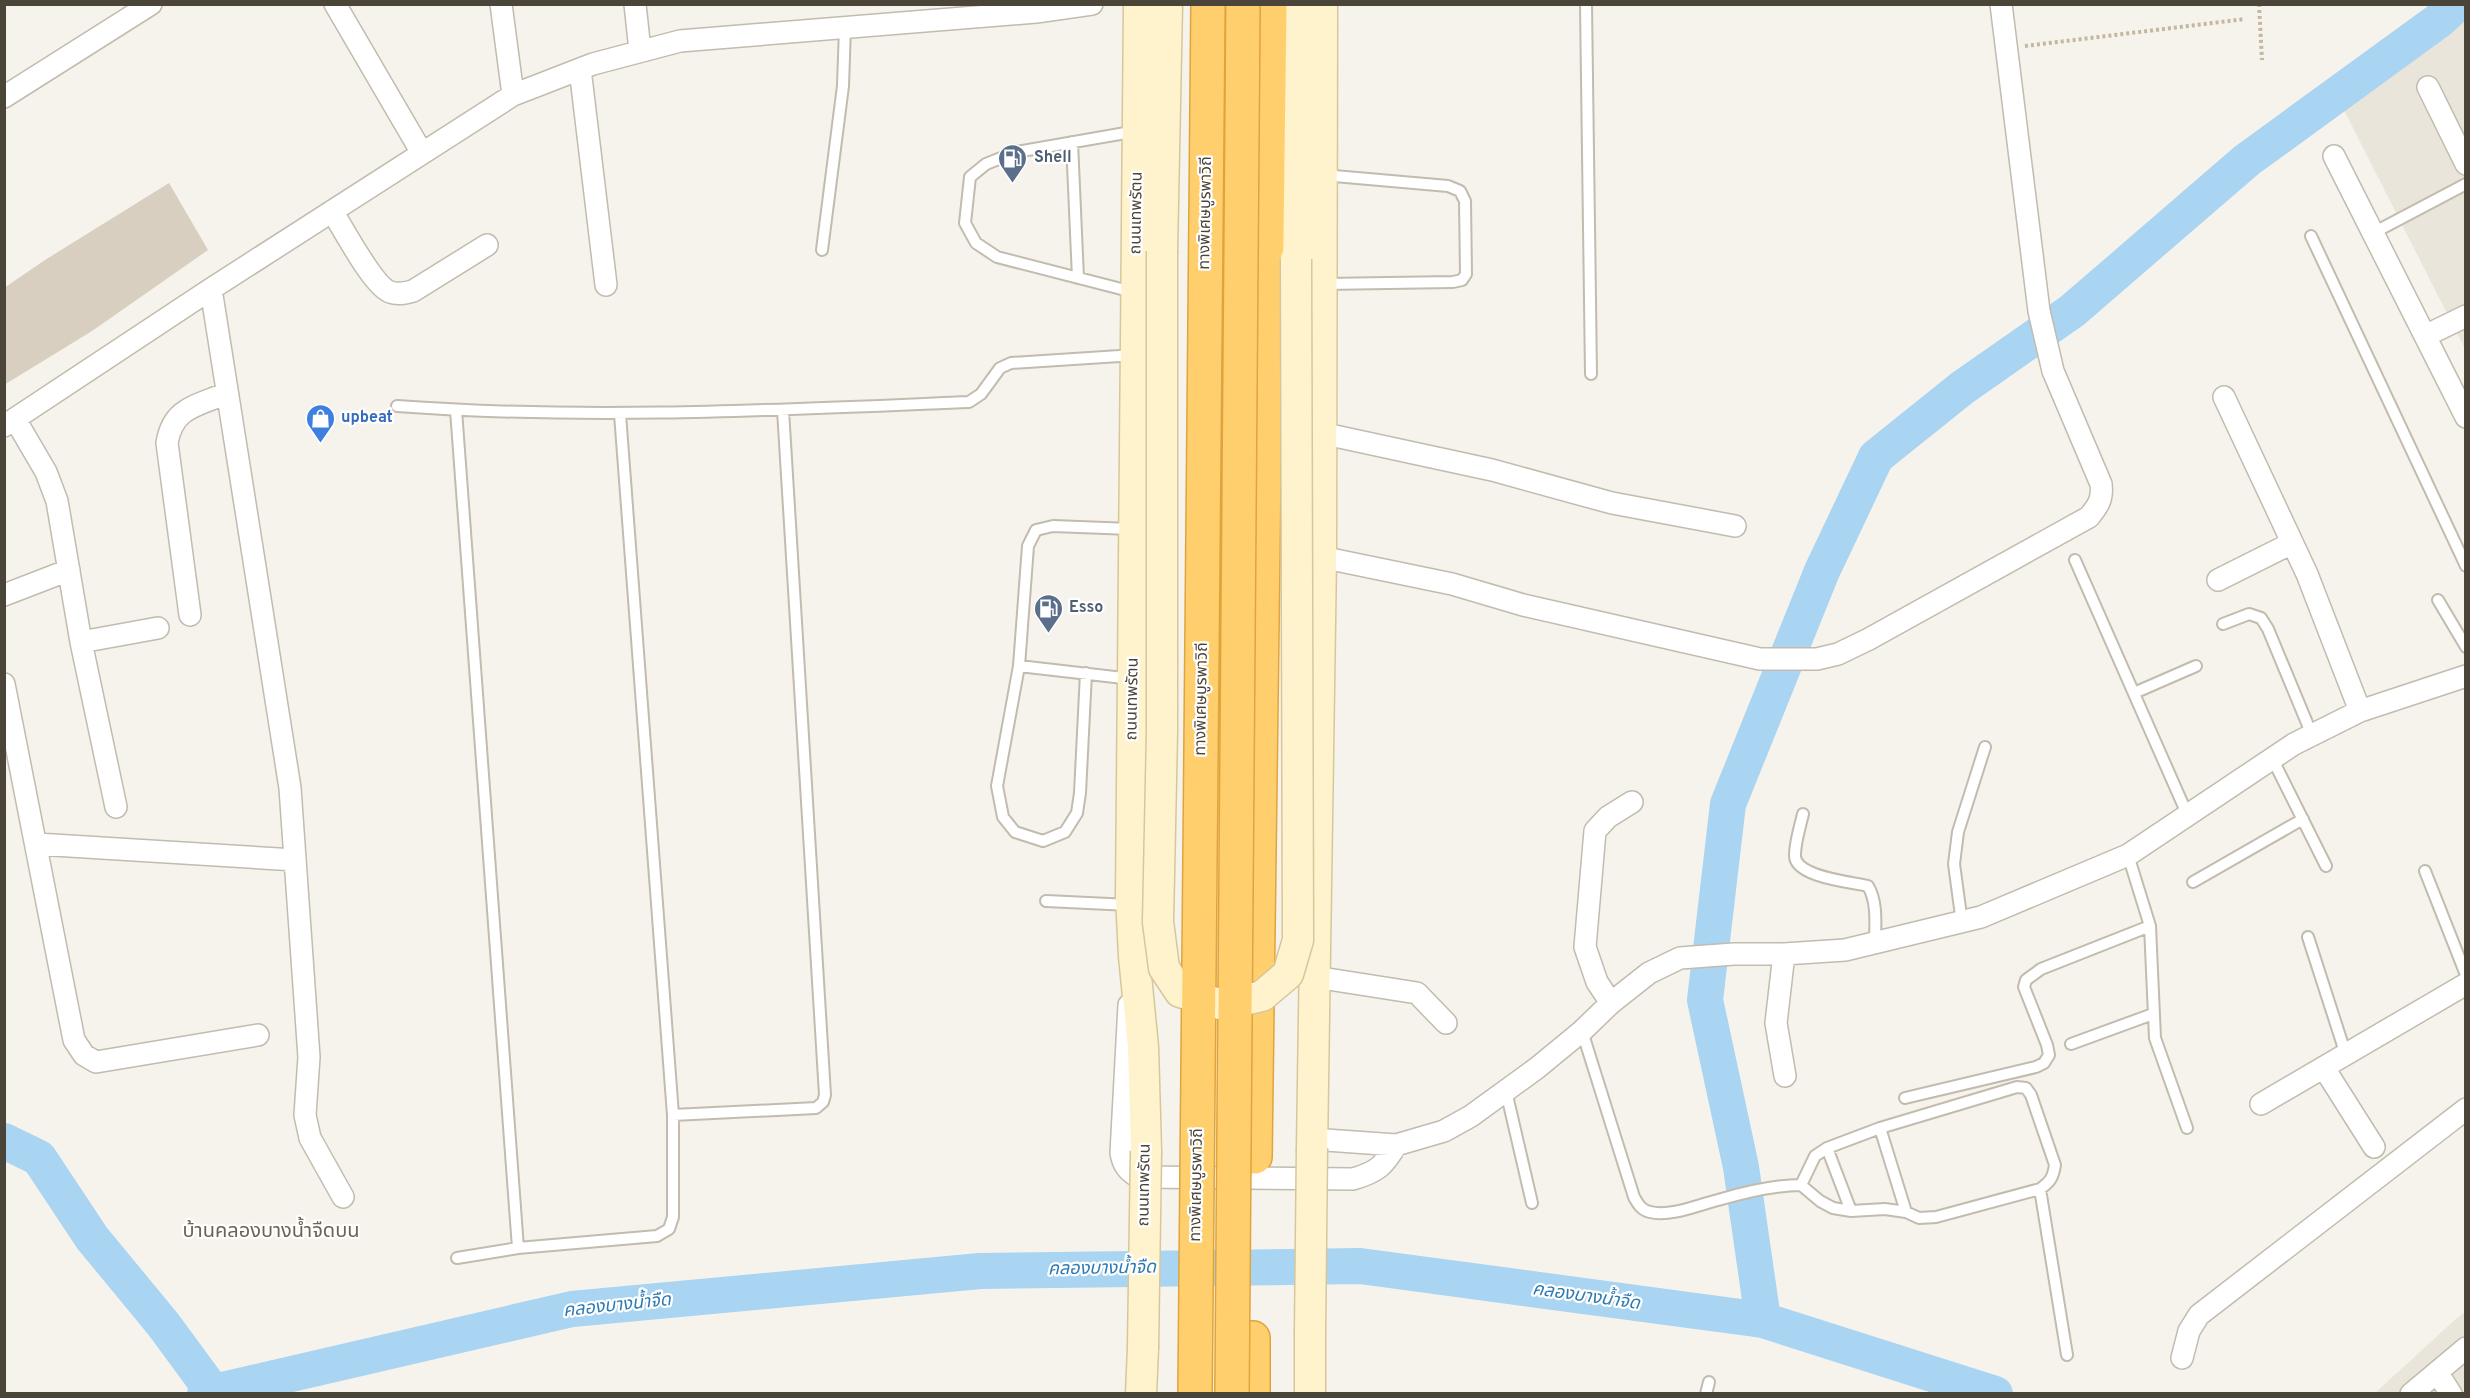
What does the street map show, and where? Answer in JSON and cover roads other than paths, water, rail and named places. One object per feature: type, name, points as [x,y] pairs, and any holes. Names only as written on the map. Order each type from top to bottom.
[{"type":"highway","points":[[1185,1394],[1196,4]]},
{"type":"highway","name":"ทางพิเศษบูรพาวิถี","points":[[1195,1394],[1208,4]]},
{"type":"highway","points":[[1232,1394],[1243,4]]},
{"type":"highway","points":[[1252,1394],[1270,4]]},
{"type":"main road","name":"ถนนเทพรัตน","points":[[1138,4],[1132,905],[1134,956],[1143,1047],[1146,1151],[1141,1394]]},
{"type":"main road","points":[[1167,4],[1162,251],[1162,732],[1158,922],[1164,968],[1180,992],[1223,1005],[1262,996],[1288,974],[1298,940],[1296,259],[1298,4]]},
{"type":"main road","points":[[1310,1394],[1321,557],[1322,4]]},
{"type":"street","points":[[4,97],[151,4]]},
{"type":"street","points":[[334,4],[422,153]]},
{"type":"street","points":[[501,4],[513,96]]},
{"type":"street","points":[[635,4],[640,51]]},
{"type":"street","points":[[116,807],[81,642],[54,488],[46,472],[10,422],[211,289],[513,96],[580,69],[680,40],[1092,4]]},
{"type":"street","points":[[1321,557],[1452,584],[1523,605],[1760,659],[1817,659],[1838,654],[1869,639],[2089,517],[2098,507],[2102,494],[2101,484],[2053,371],[2038,311],[2001,4]]},
{"type":"street","points":[[580,69],[606,285]]},
{"type":"street","points":[[2428,87],[2466,164]]},
{"type":"street","points":[[2334,156],[2466,417]]},
{"type":"street","points":[[332,211],[364,264],[387,291],[399,294],[413,291],[487,245]]},
{"type":"street","points":[[211,289],[290,788],[309,1057],[305,1115],[310,1138],[343,1197]]},
{"type":"street","points":[[2425,336],[2466,316]]},
{"type":"street","points":[[190,615],[167,443],[175,419],[182,413],[227,393]]},
{"type":"street","points":[[2224,397],[2307,574],[2360,711]]},
{"type":"street","points":[[1321,433],[1492,470],[1612,503],[1735,526]]},
{"type":"street","points":[[2218,580],[2292,543]]},
{"type":"street","points":[[4,595],[69,570]]},
{"type":"street","points":[[81,642],[158,628]]},
{"type":"street","points":[[1312,1143],[1396,1145],[1444,1131],[1471,1116],[1506,1091],[1582,1031],[1611,1003],[1649,973],[1680,958],[1845,950],[1875,945],[1962,923],[2128,855],[2272,758],[2360,711],[2466,676]]},
{"type":"street","points":[[4,684],[74,1040],[84,1055],[96,1062],[258,1035]]},
{"type":"street","points":[[1611,1003],[1594,976],[1586,947],[1594,831],[1608,817],[1632,802]]},
{"type":"street","points":[[36,844],[295,861]]},
{"type":"street","points":[[1784,954],[1776,1023],[1785,1076]]},
{"type":"street","points":[[1134,956],[1127,1026],[1120,1153],[1123,1163],[1130,1172],[1138,1177],[1353,1179],[1368,1175],[1384,1165],[1396,1145]]},
{"type":"street","points":[[1315,977],[1417,993],[1446,1023]]},
{"type":"street","points":[[2261,1104],[2466,984]]},
{"type":"street","points":[[2324,1068],[2374,1147]]},
{"type":"street","points":[[2182,1358],[2189,1331],[2199,1315],[2466,1109]]},
{"type":"street","points":[[2411,1394],[2466,1348]]},
{"type":"street","points":[[2437,1372],[2451,1394]]},
{"type":"lane","points":[[1586,4],[1591,374]]},
{"type":"lane","points":[[822,250],[843,86],[845,27]]},
{"type":"lane","points":[[1136,292],[997,257],[976,243],[965,223],[970,177],[986,164],[1016,152],[1138,131]]},
{"type":"lane","points":[[1072,142],[1078,278]]},
{"type":"lane","points":[[1321,285],[1453,282],[1462,280],[1466,274],[1465,201],[1460,191],[1448,186],[1322,175]]},
{"type":"lane","points":[[2373,233],[2466,184]]},
{"type":"lane","points":[[2311,236],[2466,566]]},
{"type":"lane","points":[[397,406],[456,410],[620,414],[969,402],[981,394],[1000,368],[1011,363],[1136,355]]},
{"type":"lane","points":[[456,410],[518,1248]]},
{"type":"lane","points":[[673,1115],[816,1108],[823,1102],[825,1095],[783,410]]},
{"type":"lane","points":[[457,1258],[518,1248],[657,1236],[669,1229],[673,1217],[673,1115],[620,414]]},
{"type":"lane","points":[[1086,673],[1077,813],[1065,832],[1043,840],[1015,832],[1004,817],[997,786],[1019,666],[1028,546],[1036,530],[1053,526],[1135,530]]},
{"type":"lane","points":[[2075,561],[2188,816]]},
{"type":"lane","points":[[2438,600],[2466,647]]},
{"type":"lane","points":[[2223,624],[2249,614],[2261,618],[2268,629],[2312,735]]},
{"type":"lane","points":[[1019,666],[1133,679]]},
{"type":"lane","points":[[2134,693],[2196,666]]},
{"type":"lane","points":[[1962,923],[1954,864],[1958,832],[1985,747]]},
{"type":"lane","points":[[2272,758],[2326,866]]},
{"type":"lane","points":[[1803,814],[1794,858],[1799,867],[1813,874],[1868,886],[1873,894],[1874,902],[1875,945]]},
{"type":"lane","points":[[2193,882],[2303,819]]},
{"type":"lane","points":[[2128,855],[2150,926],[2155,1038],[2187,1128]]},
{"type":"lane","points":[[2425,872],[2466,975]]},
{"type":"lane","points":[[1046,901],[1132,905]]},
{"type":"lane","points":[[1905,1098],[2036,1067],[2044,1063],[2049,1054],[2024,987],[2026,980],[2041,969],[2150,926]]},
{"type":"lane","points":[[2308,937],[2346,1055]]},
{"type":"lane","points":[[2071,1044],[2153,1014]]},
{"type":"lane","points":[[1582,1031],[1634,1197],[1642,1209],[1651,1213],[1677,1211],[1735,1195],[1784,1185],[1801,1185],[1820,1201],[1833,1208],[1851,1211],[1885,1209],[1906,1212],[1919,1218],[1936,1218],[2040,1189],[2051,1180],[2055,1166],[2031,1095],[2026,1088],[2018,1087],[1880,1128],[1827,1148],[1815,1156],[1801,1185]]},
{"type":"lane","points":[[1506,1091],[1532,1203]]},
{"type":"lane","points":[[1880,1128],[1906,1212]]},
{"type":"lane","points":[[1827,1148],[1851,1211]]},
{"type":"lane","points":[[2040,1189],[2067,1355]]},
{"type":"lane","points":[[1706,1394],[1709,1382]]},
{"type":"waterway","points":[[1763,1320],[1741,1167],[1705,1000],[1728,804],[1822,571],[1876,457],[1962,388],[2072,311],[2247,160],[2438,21],[2457,4]]},
{"type":"waterway","points":[[4,1141],[39,1158],[92,1238],[163,1324],[213,1392]]},
{"type":"waterway","name":"คลองบางน้ำจืด","points":[[205,1394],[572,1309],[980,1271],[1360,1266],[1763,1320],[1995,1394]]},
{"type":"place","name":"Shell","points":[[1013,184]]},
{"type":"place","name":"upbeat","points":[[320,444]]},
{"type":"place","name":"Esso","points":[[1048,634]]},
{"type":"district","name":"บ้านคลองบางน้ำจืดบน","points":[[271,1232]]}]
